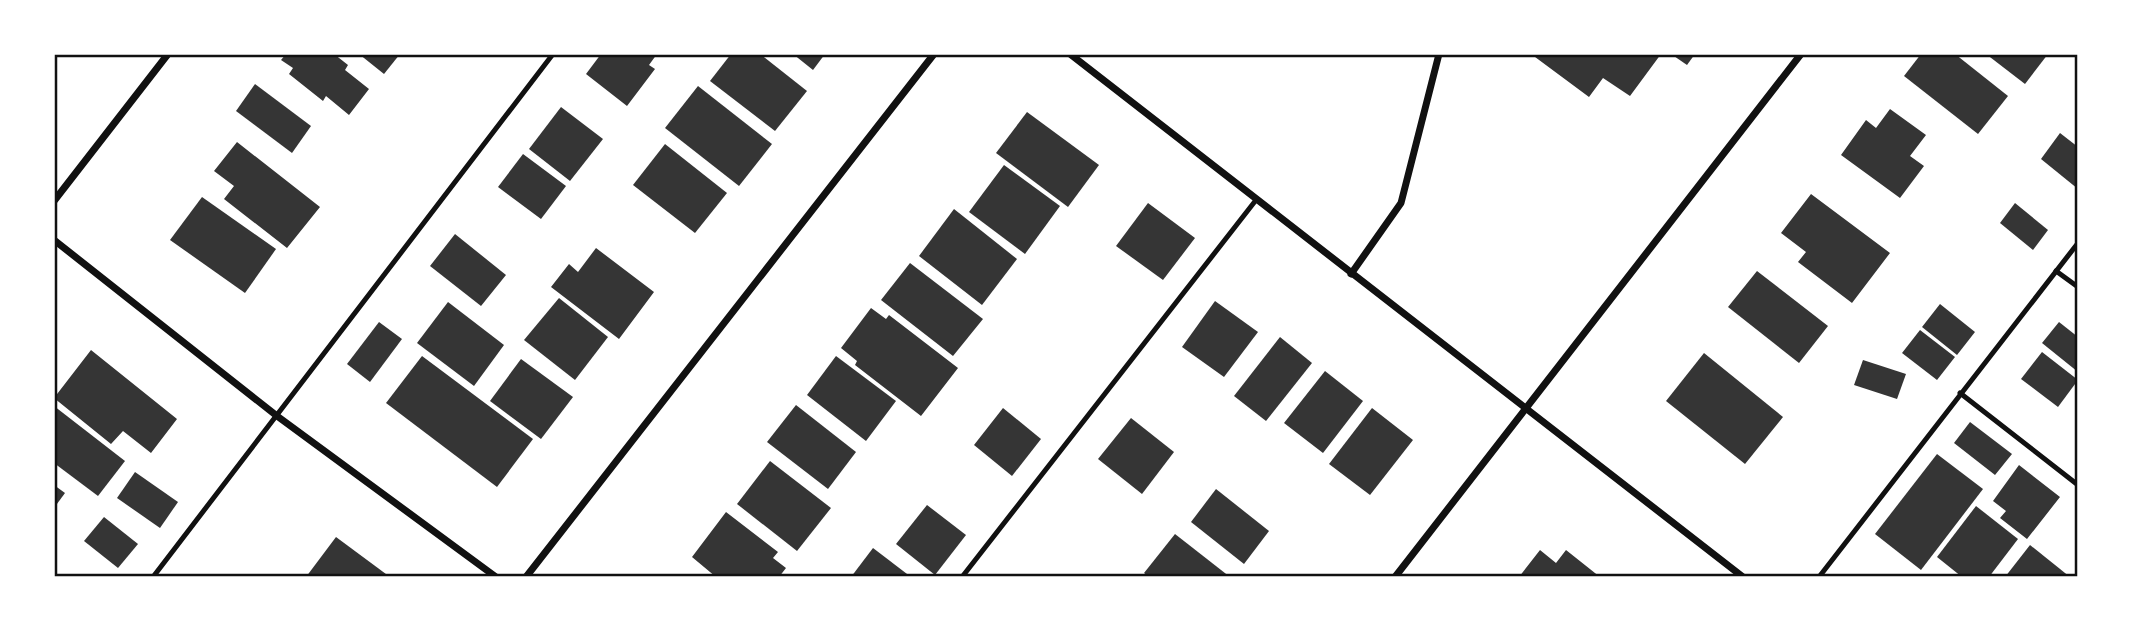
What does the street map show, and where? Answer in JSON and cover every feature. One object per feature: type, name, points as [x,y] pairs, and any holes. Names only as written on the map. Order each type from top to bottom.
[{"type":"street","points":[[54,201],[168,54]]},
{"type":"street","points":[[526,577],[934,54]]},
{"type":"street","points":[[1070,54],[1743,577]]},
{"type":"street","points":[[1352,274],[1401,203],[1439,54]]},
{"type":"street","points":[[1395,577],[1801,54]]},
{"type":"street","points":[[54,240],[277,416],[496,577]]},
{"type":"lane","points":[[153,577],[553,54]]},
{"type":"lane","points":[[962,577],[1256,200]]},
{"type":"lane","points":[[1819,577],[2078,243]]},
{"type":"lane","points":[[2056,271],[2078,287]]},
{"type":"lane","points":[[1960,393],[2078,485]]},
{"type":"building","points":[[286,54],[334,54],[348,65],[345,70],[369,89],[349,115],[326,96],[323,101],[289,74],[293,68],[281,60]]},
{"type":"building","points":[[359,54],[400,54],[384,74]]},
{"type":"building","points":[[601,54],[657,54],[649,65],[655,69],[627,106],[586,74]]},
{"type":"building","points":[[731,54],[760,54],[807,91],[775,131],[710,81]]},
{"type":"building","points":[[793,54],[825,54],[813,70]]},
{"type":"building","points":[[1531,54],[1661,54],[1630,96],[1603,78],[1589,97]]},
{"type":"building","points":[[1671,54],[1695,54],[1687,65]]},
{"type":"building","points":[[1921,54],[1955,54],[2008,96],[1978,134],[1904,76]]},
{"type":"building","points":[[1986,54],[2048,54],[2025,84]]},
{"type":"building","points":[[255,84],[311,126],[292,153],[236,111]]},
{"type":"building","points":[[698,86],[772,144],[739,186],[665,128]]},
{"type":"building","points":[[561,107],[603,139],[570,181],[529,149]]},
{"type":"building","points":[[1890,109],[1926,135],[1910,156],[1924,166],[1900,198],[1841,155],[1866,120],[1876,128]]},
{"type":"building","points":[[1027,112],[1099,165],[1068,207],[996,153]]},
{"type":"building","points":[[2060,133],[2078,147],[2078,189],[2041,159]]},
{"type":"building","points":[[237,142],[320,207],[287,248],[224,199],[234,186],[214,171]]},
{"type":"building","points":[[665,144],[727,193],[695,233],[633,185]]},
{"type":"building","points":[[523,154],[566,186],[541,219],[498,187]]},
{"type":"building","points":[[1004,165],[1060,206],[1025,254],[969,212]]},
{"type":"building","points":[[1811,194],[1890,253],[1852,303],[1798,262],[1806,252],[1781,233]]},
{"type":"building","points":[[202,197],[276,249],[245,293],[170,240]]},
{"type":"building","points":[[1148,203],[1195,238],[1163,280],[1116,246]]},
{"type":"building","points":[[2015,203],[2048,230],[2033,250],[2000,223]]},
{"type":"building","points":[[954,209],[1017,259],[982,305],[919,256]]},
{"type":"building","points":[[455,234],[506,275],[481,306],[430,266]]},
{"type":"building","points":[[596,248],[654,292],[619,339],[551,287],[569,264],[578,272]]},
{"type":"building","points":[[910,263],[983,319],[953,356],[881,300]]},
{"type":"building","points":[[1757,271],[1828,326],[1799,363],[1728,307]]},
{"type":"building","points":[[559,298],[608,337],[575,380],[524,340]]},
{"type":"building","points":[[1215,301],[1258,332],[1224,377],[1182,347]]},
{"type":"building","points":[[448,302],[504,345],[474,386],[417,343]]},
{"type":"building","points":[[1940,304],[1975,332],[1957,355],[1922,327]]},
{"type":"building","points":[[871,308],[886,319],[889,315],[958,368],[921,416],[855,365],[857,361],[841,348]]},
{"type":"building","points":[[379,322],[402,339],[370,382],[347,364]]},
{"type":"building","points":[[2059,322],[2078,337],[2078,372],[2042,343]]},
{"type":"building","points":[[1920,330],[1955,357],[1937,380],[1902,353]]},
{"type":"building","points":[[1280,337],[1312,363],[1266,421],[1234,396]]},
{"type":"building","points":[[91,350],[177,419],[151,453],[123,431],[111,444],[54,398]]},
{"type":"building","points":[[2042,352],[2078,380],[2058,407],[2021,379]]},
{"type":"building","points":[[1704,353],[1783,417],[1745,464],[1666,401]]},
{"type":"building","points":[[422,356],[533,439],[497,487],[386,403]]},
{"type":"building","points":[[836,356],[896,401],[866,441],[807,395]]},
{"type":"building","points":[[521,359],[573,397],[541,439],[490,401]]},
{"type":"building","points":[[1863,360],[1906,374],[1897,399],[1854,385]]},
{"type":"building","points":[[1325,371],[1363,401],[1323,453],[1284,423]]},
{"type":"building","points":[[796,405],[856,452],[828,489],[767,442]]},
{"type":"building","points":[[54,406],[125,461],[98,496],[54,463]]},
{"type":"building","points":[[1003,408],[1041,439],[1012,476],[974,445]]},
{"type":"building","points":[[1372,408],[1413,440],[1370,495],[1329,464]]},
{"type":"building","points":[[1131,418],[1174,452],[1142,494],[1098,459]]},
{"type":"building","points":[[1970,422],[2012,454],[1995,475],[1954,443]]},
{"type":"building","points":[[1937,454],[1983,489],[1921,570],[1875,534]]},
{"type":"building","points":[[770,461],[831,508],[797,551],[737,504]]},
{"type":"building","points":[[2019,465],[2060,497],[2027,539],[2000,518],[2006,511],[1993,501]]},
{"type":"building","points":[[135,472],[178,502],[160,528],[117,498]]},
{"type":"building","points":[[54,485],[65,493],[54,508]]},
{"type":"building","points":[[1216,489],[1269,531],[1244,564],[1191,522]]},
{"type":"building","points":[[927,505],[966,535],[935,575],[896,544]]},
{"type":"building","points":[[1976,506],[2018,539],[1989,577],[1962,577],[1937,557]]},
{"type":"building","points":[[726,512],[778,552],[773,558],[786,568],[779,577],[716,577],[692,557]]},
{"type":"building","points":[[104,517],[138,544],[118,568],[84,541]]},
{"type":"building","points":[[1175,534],[1230,577],[1149,577],[1144,573]]},
{"type":"building","points":[[336,537],[390,577],[306,577]]},
{"type":"building","points":[[2030,545],[2070,577],[2005,577]]},
{"type":"building","points":[[873,548],[911,577],[851,577]]},
{"type":"building","points":[[1540,550],[1556,563],[1566,550],[1600,577],[1519,577]]}]
